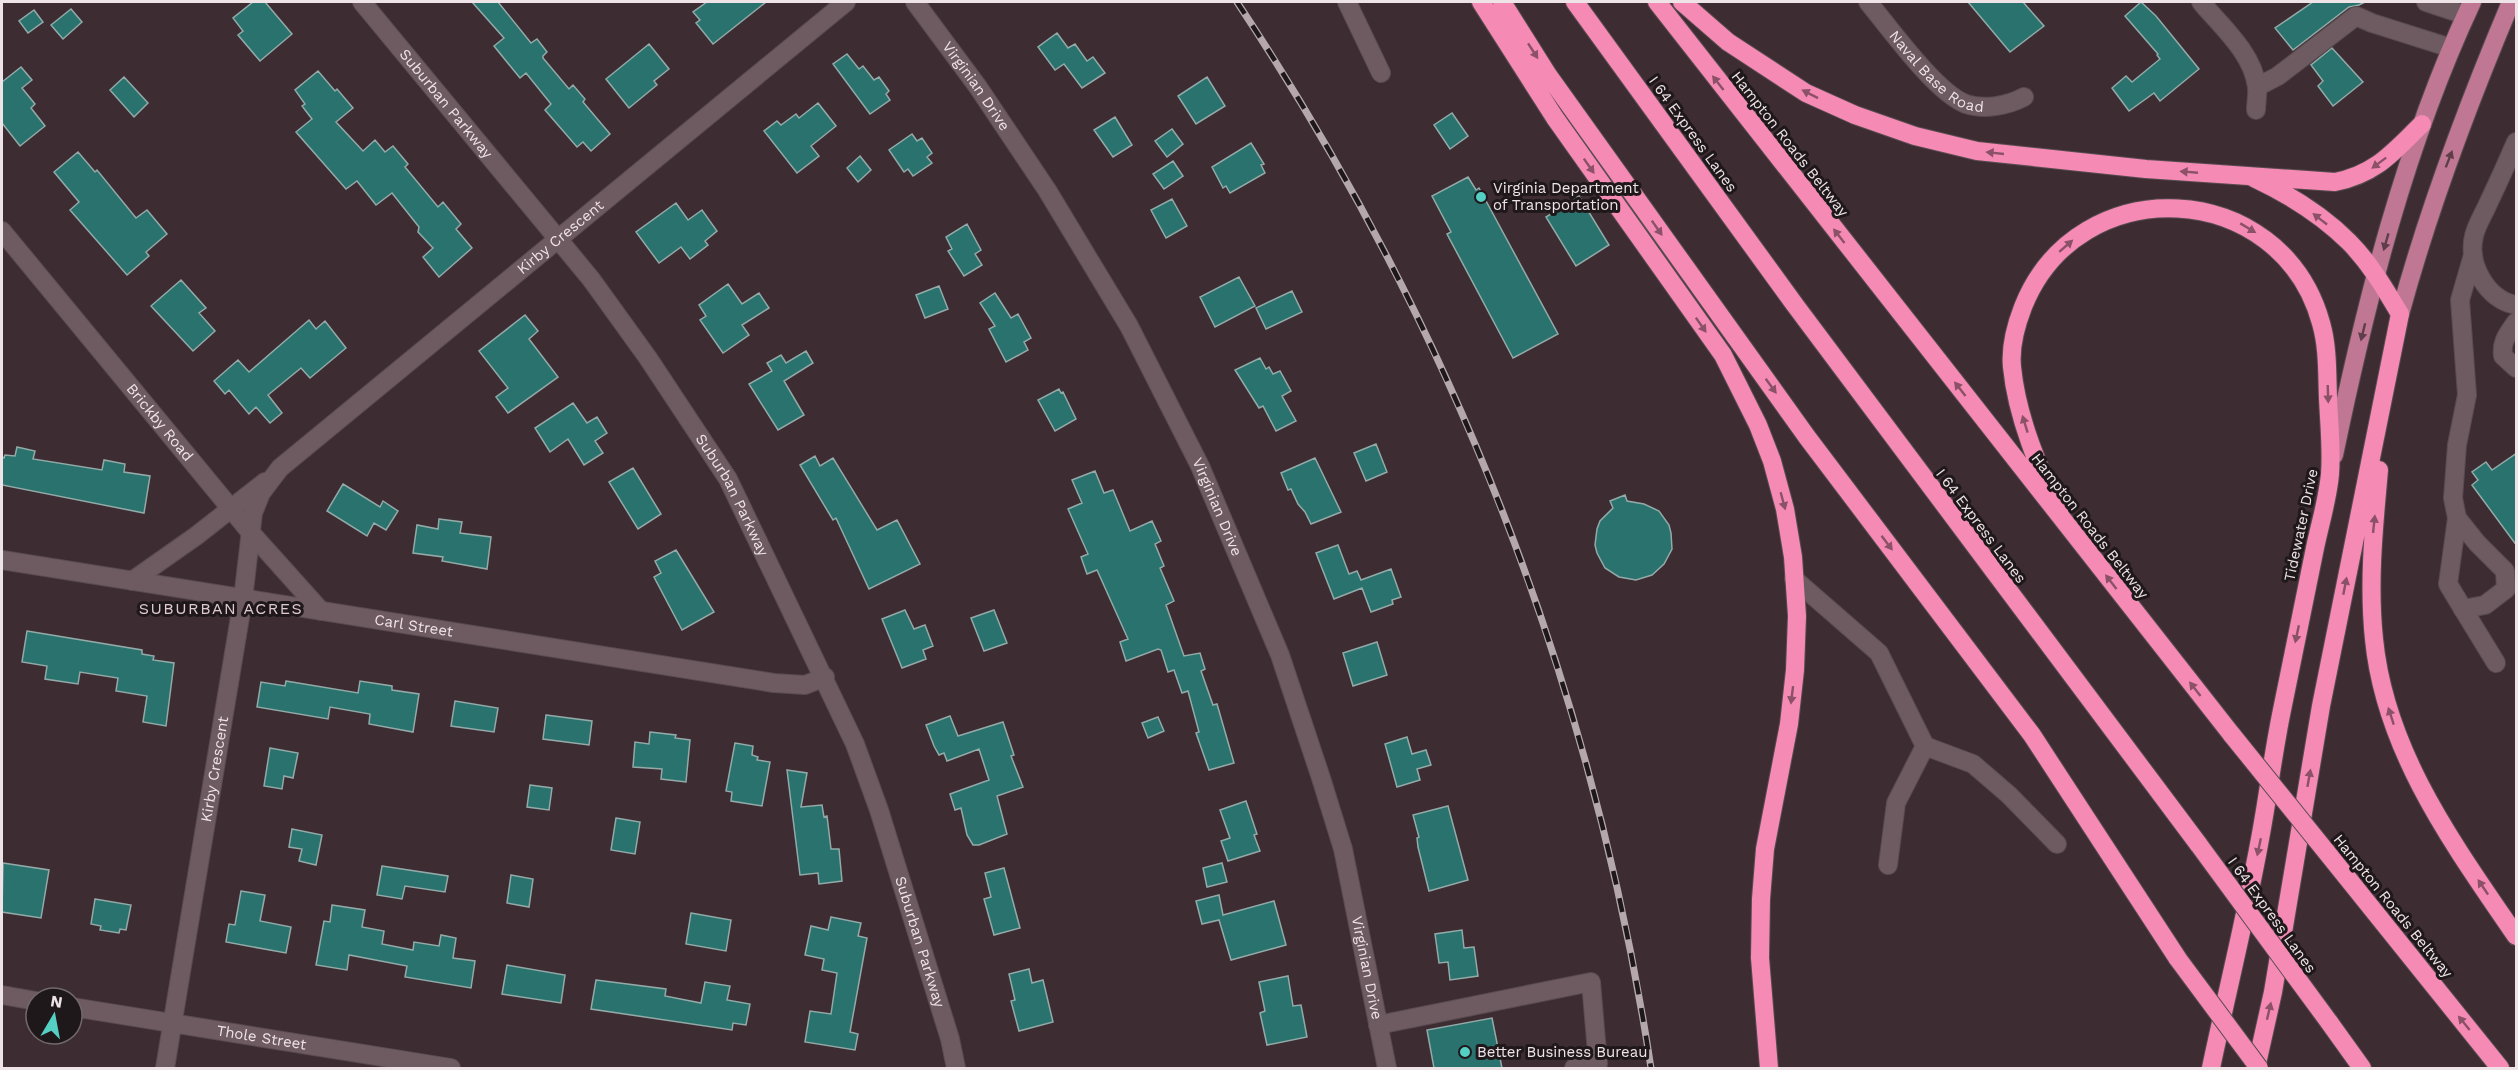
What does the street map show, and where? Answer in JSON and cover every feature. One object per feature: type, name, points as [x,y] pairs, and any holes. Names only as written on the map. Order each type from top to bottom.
[{"type":"highway","points":[[1481,2],[1555,118],[1723,355],[1758,425],[1772,461],[1785,509],[1797,616],[1795,670],[1789,724],[1769,825],[1761,899],[1761,969],[1768,1068]]},
{"type":"highway","points":[[1502,2],[1548,75],[1807,437],[2032,735],[2178,958],[2257,1068]]},
{"type":"highway","name":"I 64 Express Lanes","points":[[1575,2],[1809,323],[2199,845],[2362,1068]]},
{"type":"highway","name":"Hampton Roads Beltway","points":[[1657,2],[2232,735],[2500,1068]]},
{"type":"highway","points":[[1682,2],[1728,42],[1806,93],[1855,115],[1915,136],[1977,151],[2252,177],[2335,182],[2354,178],[2381,163],[2422,124]]},
{"type":"highway","points":[[2252,177],[2289,195],[2348,241],[2376,275],[2400,314],[2321,706],[2273,993],[2257,1068]]},
{"type":"highway","points":[[2061,518],[2040,469],[2023,418],[2012,367],[2018,320],[2028,294],[2056,255],[2077,237],[2101,223],[2136,212],[2184,208],[2230,219],[2265,238],[2286,258],[2300,276],[2312,296],[2322,324],[2327,353],[2330,474]]},
{"type":"highway","points":[[2382,395],[2371,581],[2374,639],[2379,670],[2391,718],[2409,764],[2427,800],[2517,936]]},
{"type":"highway","name":"Tidewater Drive","points":[[2211,1068],[2260,839],[2281,716],[2330,474]]},
{"type":"main road","points":[[2400,314],[2417,250],[2438,187],[2484,65],[2511,2]]},
{"type":"main road","name":"Tidewater Drive","points":[[2330,474],[2376,275],[2406,169],[2451,48],[2469,8]]},
{"type":"street","name":"Suburban Parkway","points":[[362,2],[559,238],[648,358],[728,480],[825,677],[855,744],[879,810],[950,1039],[956,1068]]},
{"type":"street","name":"Kirby Crescent","points":[[132,581],[274,475],[846,2]]},
{"type":"street","name":"Virginian Drive","points":[[915,2],[978,87],[1047,189],[1129,326],[1200,466],[1280,655],[1322,778],[1343,849],[1387,1068]]},
{"type":"street","points":[[1347,2],[1382,73]]},
{"type":"street","name":"Naval Base Road","points":[[1868,2],[1952,97],[1967,104],[1982,107],[2001,105],[2024,97]]},
{"type":"street","points":[[2201,2],[2245,55],[2257,87],[2256,110]]},
{"type":"street","points":[[2426,2],[2469,8]]},
{"type":"street","points":[[2257,87],[2278,76],[2356,16],[2451,48]]},
{"type":"street","points":[[2496,663],[2448,584],[2457,518],[2453,498],[2457,445],[2467,395],[2460,300],[2473,255],[2474,236],[2517,142]]},
{"type":"street","name":"Brickby Road","points":[[2,231],[230,509],[321,611]]},
{"type":"street","points":[[2473,255],[2478,272],[2487,287],[2497,297],[2517,305]]},
{"type":"street","points":[[2517,322],[2503,341],[2502,349],[2503,356],[2517,368]]},
{"type":"street","name":"Kirby Crescent","points":[[165,1068],[243,599],[253,513],[261,493],[274,475]]},
{"type":"street","points":[[2457,518],[2477,543],[2505,571],[2506,589],[2485,605],[2463,609]]},
{"type":"street","name":"Carl Street","points":[[2,560],[774,682],[805,685],[825,677]]},
{"type":"street","points":[[1794,579],[1879,653],[1925,746],[1973,764],[2009,795],[2057,844]]},
{"type":"street","points":[[1888,865],[1896,803],[1925,746]]},
{"type":"street","points":[[1378,1025],[1591,982],[1598,1064],[1574,1068]]},
{"type":"street","points":[[2,995],[24,999]]},
{"type":"street","name":"Thole Street","points":[[84,1009],[451,1068]]},
{"type":"building","points":[[253,2],[265,2],[292,34],[260,61],[238,35],[243,31],[233,18]]},
{"type":"building","points":[[472,2],[498,2],[531,43],[537,39],[547,52],[543,58],[569,89],[573,85],[585,99],[583,102],[610,134],[591,151],[583,142],[577,147],[545,110],[551,104],[526,73],[520,78],[494,46],[504,38]]},
{"type":"building","points":[[707,2],[766,2],[713,44],[696,23],[700,20],[693,12]]},
{"type":"building","points":[[1968,2],[2023,2],[2044,26],[2010,52]]},
{"type":"building","points":[[2141,2],[2156,16],[2199,69],[2160,101],[2154,93],[2129,111],[2112,88],[2126,76],[2132,82],[2160,59],[2125,16]]},
{"type":"building","points":[[2313,2],[2365,2],[2349,7],[2293,50],[2275,28]]},
{"type":"building","points":[[71,9],[82,22],[63,39],[51,25]]},
{"type":"building","points":[[34,10],[43,22],[28,33],[19,21]]},
{"type":"building","points":[[1057,33],[1068,48],[1075,44],[1087,61],[1093,57],[1105,73],[1082,88],[1064,64],[1055,70],[1038,47]]},
{"type":"building","points":[[649,44],[669,69],[654,81],[657,85],[629,108],[606,79]]},
{"type":"building","points":[[2332,48],[2363,82],[2333,106],[2318,86],[2323,81],[2311,65]]},
{"type":"building","points":[[847,54],[859,69],[863,66],[874,80],[879,77],[889,91],[886,94],[890,100],[870,114],[833,64]]},
{"type":"building","points":[[21,67],[32,80],[22,88],[35,104],[31,108],[45,126],[20,146],[2,123],[2,82]]},
{"type":"building","points":[[318,71],[353,108],[336,122],[363,151],[375,140],[385,152],[393,146],[408,164],[405,167],[438,207],[443,202],[461,224],[456,229],[472,248],[439,277],[423,257],[433,248],[418,232],[419,227],[392,193],[376,205],[357,181],[346,189],[296,132],[312,119],[302,106],[305,104],[295,90]]},
{"type":"building","points":[[124,77],[148,103],[134,117],[110,90]]},
{"type":"building","points":[[1207,77],[1225,106],[1196,124],[1178,96]]},
{"type":"building","points":[[818,103],[836,126],[811,146],[819,156],[797,173],[764,131],[777,121],[781,125],[796,114],[799,118]]},
{"type":"building","points":[[1452,113],[1468,136],[1450,149],[1434,125]]},
{"type":"building","points":[[1115,117],[1132,145],[1113,157],[1094,130]]},
{"type":"building","points":[[1172,129],[1183,144],[1167,157],[1155,141]]},
{"type":"building","points":[[912,134],[917,141],[922,138],[932,153],[927,157],[932,163],[913,176],[908,169],[904,172],[889,150]]},
{"type":"building","points":[[1251,143],[1264,164],[1261,165],[1265,173],[1230,193],[1226,186],[1223,188],[1212,167]]},
{"type":"building","points":[[78,152],[95,172],[97,170],[136,218],[147,210],[167,234],[146,252],[149,256],[127,275],[70,210],[79,202],[54,172]]},
{"type":"building","points":[[860,156],[871,170],[858,182],[847,168]]},
{"type":"building","points":[[1173,161],[1183,176],[1164,189],[1153,174]]},
{"type":"building","points":[[1468,177],[1476,190],[1479,188],[1558,334],[1513,358],[1447,234],[1451,232],[1432,196]]},
{"type":"building","points":[[1579,196],[1609,245],[1576,266],[1546,217]]},
{"type":"building","points":[[1172,199],[1187,226],[1166,238],[1151,210]]},
{"type":"building","points":[[676,203],[688,220],[702,210],[717,231],[705,241],[708,245],[690,259],[681,247],[659,263],[636,232]]},
{"type":"building","points":[[967,224],[981,250],[975,254],[982,265],[964,276],[948,251],[952,249],[946,237]]},
{"type":"building","points":[[1239,277],[1255,306],[1215,327],[1200,297]]},
{"type":"building","points":[[181,280],[206,308],[199,313],[215,331],[193,351],[151,306]]},
{"type":"building","points":[[728,284],[742,304],[759,293],[769,308],[742,325],[749,335],[723,353],[700,320],[706,316],[699,305]]},
{"type":"building","points":[[939,286],[948,309],[925,318],[916,295]]},
{"type":"building","points":[[1292,291],[1302,312],[1266,329],[1256,308]]},
{"type":"building","points":[[995,293],[1011,318],[1018,314],[1031,338],[1024,342],[1028,350],[1006,362],[989,329],[995,326],[980,303]]},
{"type":"building","points":[[525,315],[538,331],[529,339],[558,377],[508,413],[496,397],[508,388],[479,351]]},
{"type":"building","points":[[309,320],[316,329],[325,321],[346,348],[310,378],[301,368],[268,395],[282,413],[270,423],[256,407],[249,414],[229,390],[225,394],[214,381],[238,360],[249,372]]},
{"type":"building","points":[[806,351],[813,363],[784,381],[804,415],[778,430],[749,384],[772,371],[767,363],[781,355],[786,363]]},
{"type":"building","points":[[1260,358],[1266,369],[1269,367],[1273,374],[1280,371],[1291,391],[1282,396],[1296,421],[1276,431],[1263,406],[1259,408],[1235,370]]},
{"type":"building","points":[[1059,389],[1061,393],[1063,392],[1076,419],[1055,431],[1038,400]]},
{"type":"building","points":[[573,403],[587,423],[597,417],[607,433],[595,441],[603,453],[584,465],[568,439],[550,452],[535,428]]},
{"type":"building","points":[[1376,444],[1387,472],[1366,481],[1354,453]]},
{"type":"building","points":[[17,447],[35,451],[33,459],[102,470],[104,460],[125,464],[124,472],[150,476],[144,513],[2,485],[2,457],[15,456]]},
{"type":"building","points":[[2517,453],[2517,546],[2472,485],[2478,480],[2472,472],[2486,462],[2492,470]]},
{"type":"building","points":[[815,456],[820,466],[833,458],[877,530],[897,520],[920,564],[869,589],[836,518],[833,520],[800,465]]},
{"type":"building","points":[[1315,458],[1341,512],[1311,524],[1291,489],[1288,490],[1281,473]]},
{"type":"building","points":[[633,468],[661,514],[638,529],[609,482]]},
{"type":"building","points":[[1095,471],[1104,493],[1113,490],[1130,531],[1152,521],[1161,541],[1155,544],[1164,566],[1160,568],[1174,601],[1166,605],[1184,656],[1200,653],[1205,669],[1201,671],[1213,705],[1217,704],[1234,763],[1209,770],[1196,733],[1199,732],[1188,691],[1182,693],[1174,670],[1168,672],[1161,650],[1158,649],[1126,661],[1120,642],[1128,639],[1097,570],[1087,574],[1081,557],[1088,554],[1068,509],[1082,503],[1072,480]]},
{"type":"building","points":[[343,484],[380,507],[383,501],[398,511],[386,530],[374,523],[367,536],[327,511]]},
{"type":"building","points":[[1625,495],[1627,501],[1644,504],[1659,511],[1669,525],[1671,533],[1672,549],[1664,564],[1652,575],[1636,580],[1619,577],[1605,568],[1595,545],[1600,521],[1613,508],[1610,501]]},
{"type":"building","points":[[439,519],[462,522],[460,533],[491,537],[487,569],[442,561],[443,557],[413,553],[417,525],[438,529]]},
{"type":"building","points":[[1338,545],[1349,574],[1357,571],[1361,580],[1391,569],[1401,597],[1392,600],[1393,604],[1371,612],[1362,588],[1334,599],[1316,553]]},
{"type":"building","points":[[676,550],[714,612],[682,630],[654,577],[661,573],[655,561]]},
{"type":"building","points":[[905,610],[914,629],[925,625],[933,646],[923,650],[926,659],[902,668],[882,619]]},
{"type":"building","points":[[994,610],[1007,643],[984,651],[971,618]]},
{"type":"building","points":[[27,631],[142,650],[142,654],[154,656],[153,660],[174,663],[166,726],[143,722],[147,696],[116,691],[118,678],[80,672],[78,684],[45,679],[47,666],[22,662]]},
{"type":"building","points":[[1377,642],[1387,675],[1353,686],[1343,653]]},
{"type":"building","points":[[286,681],[358,693],[360,681],[392,686],[392,690],[419,694],[413,732],[369,724],[370,714],[330,707],[328,719],[257,707],[261,682],[285,686]]},
{"type":"building","points":[[455,701],[498,708],[494,732],[451,726]]},
{"type":"building","points":[[546,715],[592,721],[589,745],[543,739]]},
{"type":"building","points":[[950,716],[958,736],[1003,722],[1014,755],[1011,756],[1023,787],[997,796],[1007,834],[979,845],[973,845],[967,835],[961,808],[955,810],[950,794],[989,780],[979,749],[947,761],[944,753],[939,755],[926,725]]},
{"type":"building","points":[[1158,717],[1164,731],[1148,738],[1142,723]]},
{"type":"building","points":[[650,732],[676,735],[675,738],[690,740],[686,782],[661,779],[662,769],[633,767],[635,742],[649,744]]},
{"type":"building","points":[[1407,737],[1412,754],[1426,750],[1431,765],[1417,769],[1420,780],[1397,787],[1385,744]]},
{"type":"building","points":[[735,743],[753,746],[752,755],[758,757],[757,760],[770,762],[762,806],[731,801],[732,792],[726,791]]},
{"type":"building","points":[[270,748],[298,753],[293,778],[284,776],[282,789],[264,786]]},
{"type":"building","points":[[787,770],[807,773],[801,807],[822,805],[824,817],[827,816],[831,849],[839,849],[842,881],[819,884],[818,873],[800,875]]},
{"type":"building","points":[[530,785],[552,788],[549,810],[527,807]]},
{"type":"building","points":[[1246,801],[1260,851],[1228,861],[1221,841],[1230,838],[1220,810]]},
{"type":"building","points":[[1448,806],[1468,880],[1429,891],[1413,815]]},
{"type":"building","points":[[616,818],[640,822],[635,854],[611,850]]},
{"type":"building","points":[[292,829],[322,835],[316,865],[299,861],[302,849],[289,847]]},
{"type":"building","points":[[3,863],[49,870],[41,918],[2,912]]},
{"type":"building","points":[[1222,863],[1227,882],[1207,887],[1203,868]]},
{"type":"building","points":[[382,866],[448,876],[445,892],[405,886],[402,899],[377,895]]},
{"type":"building","points":[[1004,868],[1020,928],[994,935],[984,899],[991,897],[985,873]]},
{"type":"building","points":[[511,875],[533,879],[529,907],[507,903]]},
{"type":"building","points":[[241,891],[265,895],[260,921],[291,927],[286,953],[226,942],[229,924],[235,925]]},
{"type":"building","points":[[1219,895],[1223,915],[1274,901],[1286,945],[1231,960],[1219,920],[1202,924],[1196,901]]},
{"type":"building","points":[[95,899],[131,905],[126,930],[120,929],[119,933],[100,930],[101,926],[91,924]]},
{"type":"building","points":[[332,905],[365,910],[362,927],[384,931],[382,944],[413,950],[414,942],[439,946],[441,935],[456,938],[453,958],[475,961],[471,988],[405,977],[407,966],[349,955],[347,970],[316,965],[324,921],[330,922]]},
{"type":"building","points":[[691,913],[731,920],[726,951],[686,944]]},
{"type":"building","points":[[831,917],[861,923],[858,936],[867,938],[850,1032],[858,1034],[855,1050],[805,1042],[810,1011],[831,1014],[837,973],[822,970],[824,959],[805,955],[811,926],[828,930]]},
{"type":"building","points":[[1462,930],[1464,948],[1474,947],[1478,976],[1450,980],[1448,962],[1439,963],[1435,934]]},
{"type":"building","points":[[507,965],[565,975],[561,1003],[502,994]]},
{"type":"building","points":[[1029,969],[1032,983],[1043,980],[1053,1022],[1019,1031],[1011,1001],[1015,1000],[1009,974]]},
{"type":"building","points":[[1288,976],[1293,1006],[1301,1005],[1307,1037],[1267,1045],[1260,1013],[1265,1011],[1259,982]]},
{"type":"building","points":[[596,980],[666,989],[665,996],[701,1003],[705,982],[730,986],[727,1000],[750,1004],[746,1025],[733,1023],[732,1030],[591,1009]]},
{"type":"building","points":[[1492,1018],[1502,1068],[1434,1068],[1427,1030]]},
{"type":"railway","points":[[1237,2],[1314,125],[1384,251],[1447,380],[1502,512],[1551,647],[1592,785],[1625,925],[1651,1068]]},
{"type":"place","name":"Virginia Department of Transportation","points":[[1481,197]]},
{"type":"place","name":"Better Business Bureau","points":[[1465,1052]]},
{"type":"district","name":"SUBURBAN ACRES","points":[[221,608]]}]
